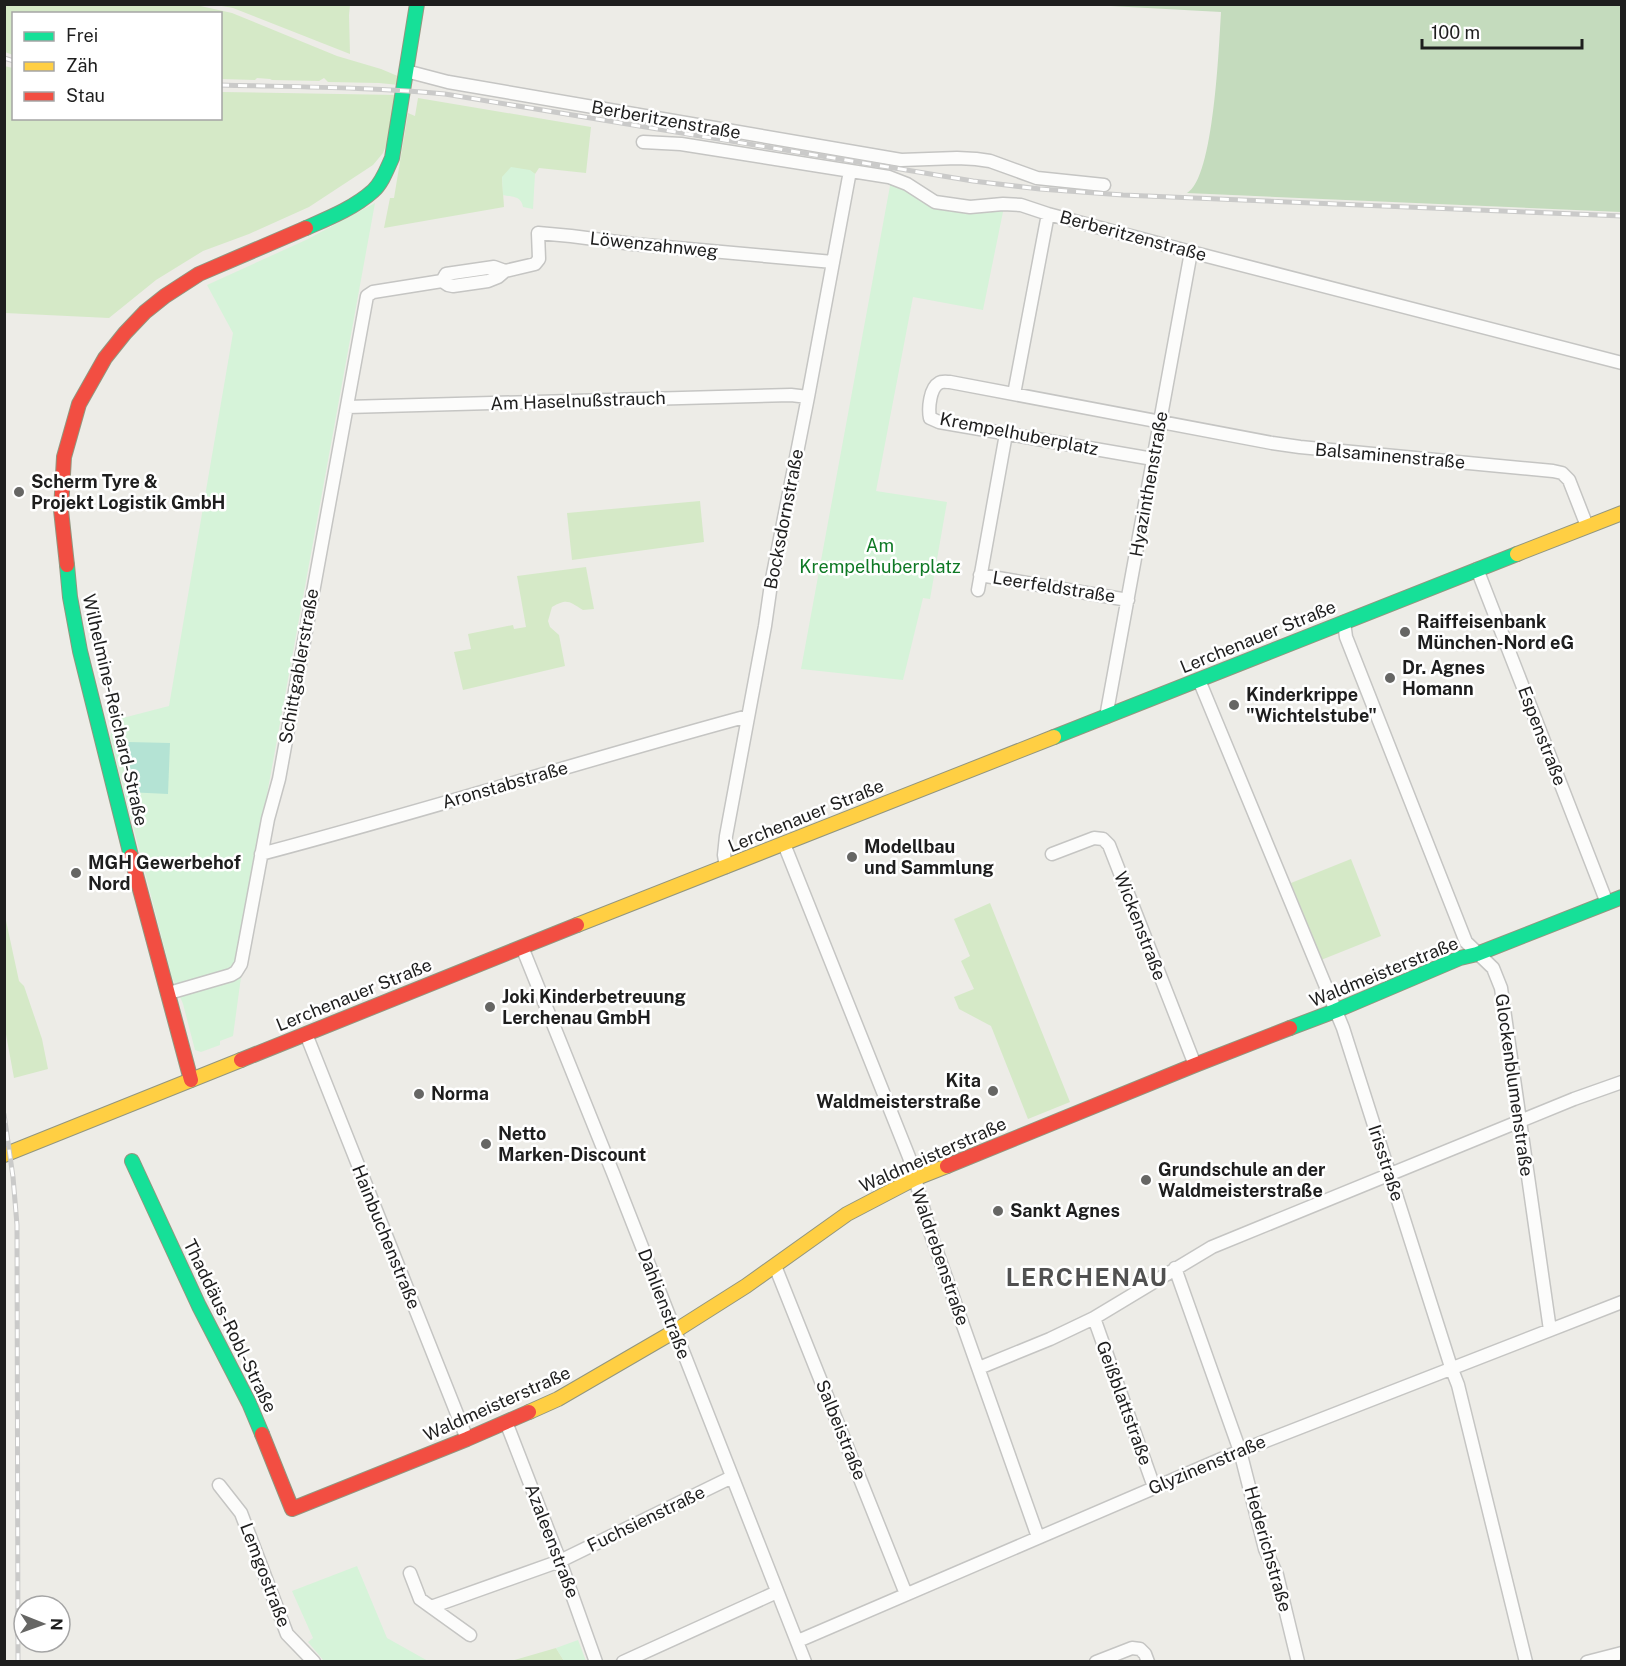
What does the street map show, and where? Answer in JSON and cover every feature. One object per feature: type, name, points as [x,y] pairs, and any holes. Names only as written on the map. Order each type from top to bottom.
[{"type":"street","name":"Wilhelmine-Reichard-Straße","points":[[191,1080],[80,651],[70,597],[62,520],[64,457],[79,404],[105,358],[124,333],[145,312],[200,274],[339,214],[374,190],[392,158],[417,4]]},
{"type":"street","name":"Berberitzenstraße","points":[[406,71],[448,82],[901,160],[976,159],[990,161],[1037,178],[1104,185]]},
{"type":"street","name":"Berberitzenstraße","points":[[643,142],[681,144],[890,177],[907,184],[935,202],[970,207],[1021,205],[1191,252],[1622,363]]},
{"type":"street","name":"Bocksdornstraße","points":[[726,867],[724,855],[726,837],[771,584],[850,171]]},
{"type":"street","points":[[1014,394],[1048,214]]},
{"type":"street","name":"Löwenzahnweg","points":[[373,292],[442,281],[448,285],[457,285],[488,280],[498,277],[505,271],[535,264],[538,259],[538,233],[833,262]]},
{"type":"street","name":"Hyazinthenstraße","points":[[1106,717],[1191,252]]},
{"type":"street","name":"Schittgablerstraße","points":[[169,993],[231,975],[237,972],[241,964],[268,819],[279,779],[367,296],[373,292]]},
{"type":"street","name":"Krempelhuberplatz","points":[[1153,459],[939,422],[930,418],[930,402],[934,387],[941,382],[950,381],[1160,421]]},
{"type":"street","name":"Am Haselnußstrauch","points":[[347,407],[791,395],[808,397]]},
{"type":"street","name":"Balsaminenstraße","points":[[1160,421],[1300,447],[1562,473],[1569,480],[1587,526]]},
{"type":"street","points":[[978,590],[1006,434]]},
{"type":"street","name":"Lerchenauer Straße","points":[[4,1155],[224,1065],[1622,513]]},
{"type":"street","name":"Espenstraße","points":[[1477,569],[1607,903]]},
{"type":"street","name":"Leerfeldstraße","points":[[980,575],[1128,600]]},
{"type":"street","name":"Glockenblumenstraße","points":[[1344,622],[1346,637],[1466,942],[1493,968],[1501,988],[1550,1330]]},
{"type":"street","name":"Irisstraße","points":[[1199,680],[1343,1028],[1458,1385],[1526,1662]]},
{"type":"street","name":"Aronstabstraße","points":[[261,854],[342,833],[748,716]]},
{"type":"street","name":"Wickenstraße","points":[[1052,854],[1094,838],[1103,839],[1109,845],[1195,1065]]},
{"type":"street","name":"Waldrebenstraße","points":[[784,844],[909,1157],[930,1232],[1038,1537]]},
{"type":"street","name":"Waldmeisterstraße","points":[[292,1509],[467,1439],[558,1399],[675,1331],[775,1266],[847,1214],[914,1179],[1335,1011],[1460,958],[1477,954],[1622,897]]},
{"type":"street","name":"Dahlienstraße","points":[[522,947],[805,1662]]},
{"type":"street","name":"Hainbuchenstraße","points":[[306,1034],[467,1439]]},
{"type":"street","points":[[979,1368],[1094,1318],[1212,1247],[1520,1121],[1622,1082]]},
{"type":"street","name":"Thaddäus-Robl-Straße","points":[[132,1161],[199,1306],[249,1403],[292,1509]]},
{"type":"street","name":"Salbeistraße","points":[[775,1266],[906,1594]]},
{"type":"street","name":"Hederichstraße","points":[[1175,1268],[1240,1451],[1265,1549],[1277,1575],[1298,1662]]},
{"type":"street","name":"Glyzinenstraße","points":[[798,1641],[1240,1451],[1622,1302]]},
{"type":"street","name":"Geißblattstraße","points":[[1094,1318],[1154,1487]]},
{"type":"street","name":"Azaleenstraße","points":[[506,1422],[596,1662]]},
{"type":"street","name":"Fuchsienstraße","points":[[431,1607],[560,1561],[732,1477]]},
{"type":"street","name":"Lemgostraße","points":[[219,1485],[241,1513],[287,1634],[314,1662]]},
{"type":"street","points":[[410,1573],[420,1599],[470,1635]]},
{"type":"street","points":[[623,1662],[777,1592]]},
{"type":"street","points":[[1096,1662],[1132,1648],[1140,1648],[1148,1662]]},
{"type":"street","points":[[1587,1662],[1622,1653]]},
{"type":"green space","points":[[5,5],[196,5],[232,13],[337,56],[400,77],[399,85],[328,82],[324,78],[319,81],[222,79],[222,12],[12,12],[12,55],[5,52]]},
{"type":"green space","points":[[216,5],[350,5],[350,54],[233,8]]},
{"type":"green space","points":[[1092,5],[1621,5],[1621,212],[1187,193],[1196,183],[1209,138],[1221,12]]},
{"type":"green space","points":[[4,66],[12,68],[12,120],[222,120],[222,92],[397,95],[391,133],[383,153],[373,165],[309,207],[249,234],[203,251],[156,280],[109,318],[5,313]]},
{"type":"green space","points":[[418,98],[591,127],[586,173],[539,168],[535,174],[529,170],[502,177],[504,207],[384,228],[390,198],[394,198],[408,113],[415,116]]},
{"type":"green space","points":[[511,167],[530,170],[535,174],[533,209],[523,207],[516,198],[503,195],[502,177]]},
{"type":"green space","name":"Am Krempelhuberplatz","points":[[892,175],[935,201],[1004,207],[983,310],[913,297],[876,491],[947,502],[930,599],[923,598],[903,680],[801,669]]},
{"type":"green space","points":[[375,203],[245,915],[241,977],[233,1036],[220,1041],[220,1045],[201,1052],[195,1050],[183,1004],[172,977],[110,737],[115,720],[169,706],[233,333],[207,285],[308,239]]},
{"type":"green space","points":[[700,501],[704,542],[572,560],[567,513]]},
{"type":"green space","points":[[586,567],[594,609],[583,610],[565,602],[552,607],[548,621],[550,627],[559,635],[565,666],[463,690],[454,652],[471,649],[468,634],[513,625],[514,629],[526,627],[517,576]]},
{"type":"green space","points":[[128,742],[170,743],[168,794],[127,792]]},
{"type":"green space","points":[[1351,859],[1381,936],[1321,960],[1291,883]]},
{"type":"green space","points":[[990,903],[1070,1102],[1028,1119],[991,1026],[959,1009],[954,997],[974,989],[961,961],[970,956],[954,919]]},
{"type":"green space","points":[[5,916],[19,981],[24,986],[42,1039],[48,1069],[14,1078],[5,1029]]},
{"type":"green space","points":[[357,1566],[387,1638],[428,1661],[324,1661],[308,1642],[313,1638],[292,1591]]},
{"type":"green space","points":[[578,1640],[586,1661],[564,1661],[556,1648]]},
{"type":"green space","points":[[556,1648],[564,1661],[511,1661]]},
{"type":"railway","points":[[4,58],[12,60]]},
{"type":"railway","points":[[222,85],[445,94],[973,181],[1040,189],[1123,195],[1622,216]]},
{"type":"railway","points":[[4,1114],[17,1225],[18,1662]]},
{"type":"traffic: fast","points":[[306,228],[358,203],[376,188],[384,176],[392,158],[417,4]]},
{"type":"traffic: fast","points":[[1054,737],[1517,554]]},
{"type":"traffic: fast","points":[[67,565],[70,597],[80,651],[131,856]]},
{"type":"traffic: fast","points":[[1290,1028],[1460,958],[1477,954],[1622,897]]},
{"type":"traffic: fast","points":[[132,1161],[199,1306],[249,1403],[262,1434]]},
{"type":"traffic: slow","points":[[1517,554],[1622,513]]},
{"type":"traffic: slow","points":[[577,925],[1054,737]]},
{"type":"traffic: slow","points":[[4,1155],[241,1060]]},
{"type":"traffic: slow","points":[[529,1412],[558,1399],[675,1331],[746,1286],[847,1214],[914,1179],[947,1166]]},
{"type":"traffic: jam","points":[[67,565],[61,510],[64,457],[79,404],[105,358],[145,312],[199,274],[306,228]]},
{"type":"traffic: jam","points":[[131,856],[191,1080]]},
{"type":"traffic: jam","points":[[241,1060],[577,925]]},
{"type":"traffic: jam","points":[[947,1166],[1290,1028]]},
{"type":"traffic: jam","points":[[262,1434],[292,1509],[529,1412]]},
{"type":"place","name":"Scherm Tyre & Projekt Logistik GmbH","points":[[19,492]]},
{"type":"place","name":"Raiffeisenbank München-Nord eG","points":[[1405,632]]},
{"type":"place","name":"Dr. Agnes Homann","points":[[1390,678]]},
{"type":"place","name":"Kinderkrippe \"Wichtelstube\"","points":[[1234,705]]},
{"type":"place","name":"Modellbau und Sammlung","points":[[852,857]]},
{"type":"place","name":"MGH Gewerbehof Nord","points":[[76,873]]},
{"type":"place","name":"Joki Kinderbetreuung Lerchenau GmbH","points":[[490,1007]]},
{"type":"place","name":"Kita Waldmeisterstraße","points":[[993,1091]]},
{"type":"place","name":"Norma","points":[[419,1094]]},
{"type":"place","name":"Netto Marken-Discount","points":[[486,1144]]},
{"type":"place","name":"Grundschule an der Waldmeisterstraße","points":[[1146,1180]]},
{"type":"place","name":"Sankt Agnes","points":[[998,1211]]},
{"type":"district","name":"LERCHENAU","points":[[1087,1278]]}]
